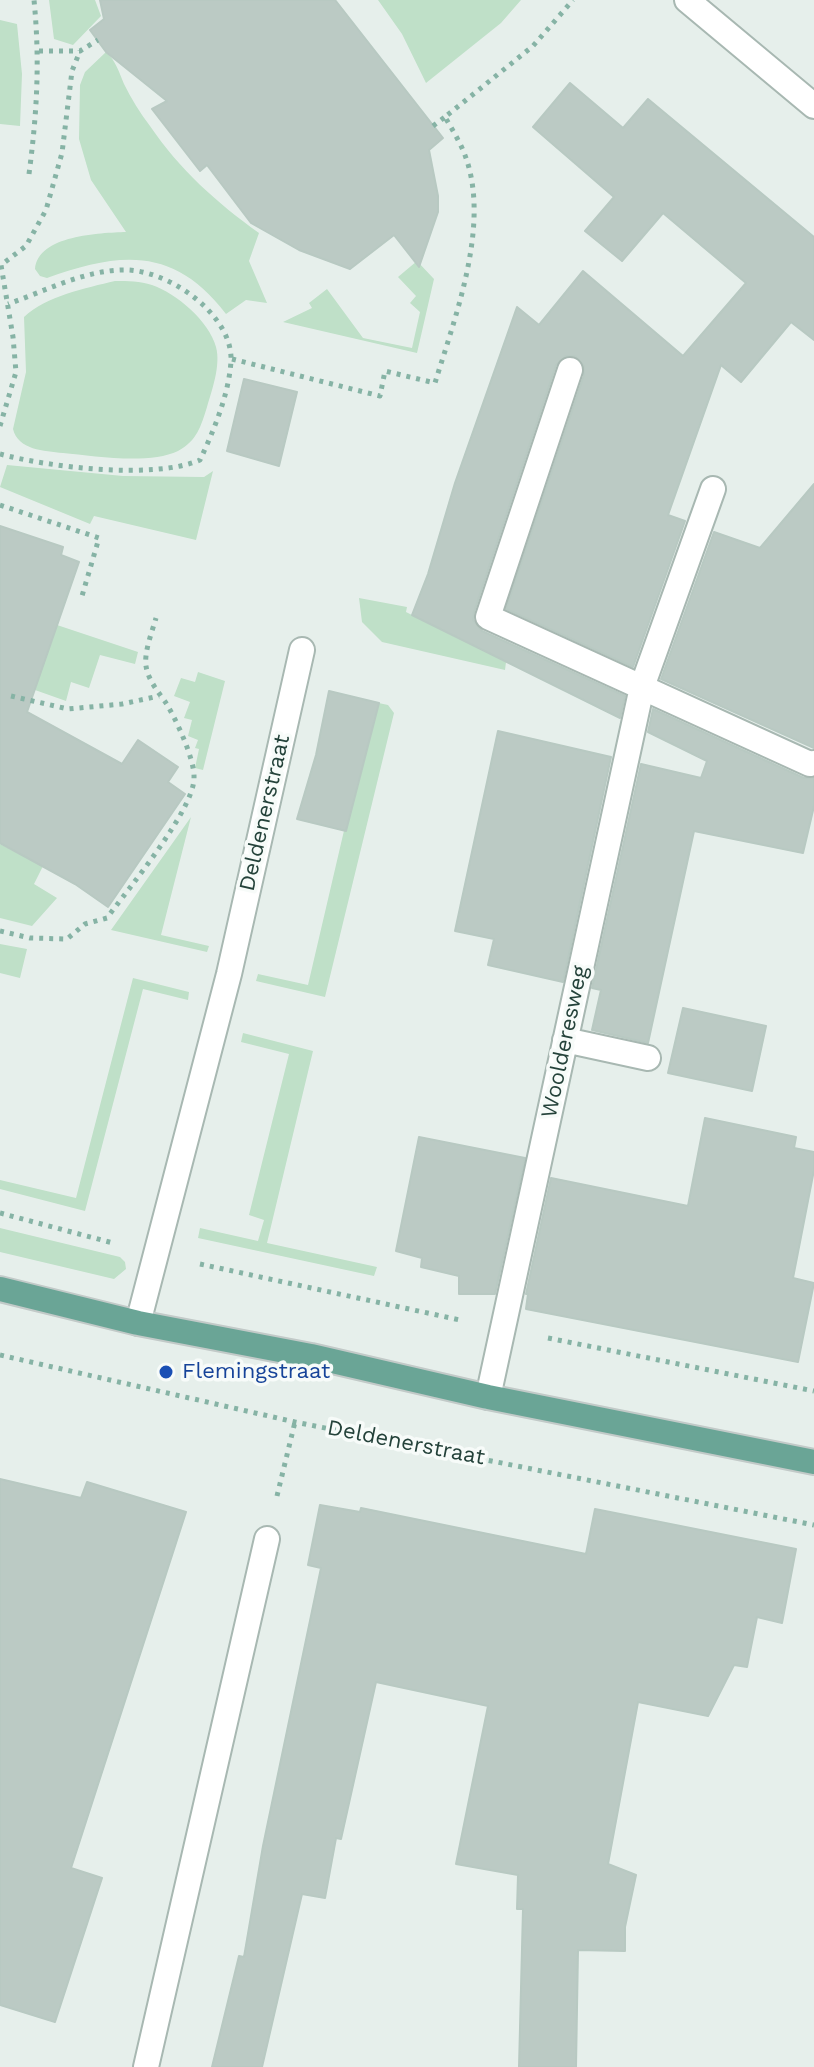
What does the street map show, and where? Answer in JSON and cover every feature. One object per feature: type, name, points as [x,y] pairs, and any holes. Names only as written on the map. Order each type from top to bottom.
[{"type":"main road","points":[[0,1289],[138,1323],[311,1356],[488,1397],[814,1462]]},
{"type":"street","points":[[687,0],[814,106]]},
{"type":"street","points":[[570,370],[488,617],[810,764],[814,763]]},
{"type":"street","name":"Woolderesweg","points":[[488,1397],[642,687],[713,489]]},
{"type":"street","name":"Deldenerstraat","points":[[138,1323],[229,974],[302,650]]},
{"type":"street","points":[[565,1040],[648,1058]]},
{"type":"street","points":[[146,2067],[267,1539]]},
{"type":"path","points":[[29,174],[38,112],[39,51],[34,0]]},
{"type":"path","points":[[433,126],[533,46],[573,0]]},
{"type":"path","points":[[39,51],[80,51],[98,40]]},
{"type":"path","points":[[0,426],[16,372],[1,265],[26,246],[46,210],[55,184],[72,71],[80,51]]},
{"type":"path","points":[[232,359],[380,396],[385,371],[435,383],[466,274],[473,234],[468,163],[445,117]]},
{"type":"path","points":[[0,454],[57,466],[98,469],[186,466],[200,460],[214,431],[232,359],[223,330],[196,296],[157,275],[126,269],[92,274],[8,304]]},
{"type":"path","points":[[0,505],[99,538],[82,596]]},
{"type":"path","points":[[0,931],[48,940],[67,939],[85,924],[107,918],[188,804],[195,779],[193,769],[171,714],[146,666],[156,618]]},
{"type":"path","points":[[11,696],[68,709],[122,704],[159,696]]},
{"type":"path","points":[[0,1213],[157,1254],[503,1329],[814,1391]]},
{"type":"path","name":"Deldenerstraat","points":[[0,1355],[295,1422],[814,1525]]},
{"type":"path","points":[[267,1539],[295,1422]]},
{"type":"green space","points":[[49,0],[95,0],[101,16],[73,45],[54,39]]},
{"type":"green space","points":[[378,0],[521,0],[501,23],[426,83],[402,34]]},
{"type":"green space","points":[[0,20],[17,24],[22,74],[20,126],[0,124]]},
{"type":"green space","points":[[106,52],[115,63],[139,111],[174,157],[214,197],[259,233],[249,261],[267,303],[246,300],[226,314],[186,276],[166,266],[144,261],[98,263],[47,278],[40,276],[35,269],[39,258],[58,243],[87,235],[126,232],[91,180],[79,139],[80,85],[85,72]]},
{"type":"green space","points":[[417,261],[434,279],[417,353],[283,322],[312,308],[309,303],[327,289],[363,338],[412,348],[420,312],[410,303],[416,296],[398,277]]},
{"type":"green space","points":[[115,281],[147,284],[171,294],[199,318],[212,337],[216,347],[217,369],[197,432],[190,443],[178,451],[152,458],[90,456],[26,445],[13,429],[26,372],[24,317],[55,298]]},
{"type":"green space","points":[[7,465],[123,476],[204,477],[213,471],[196,540],[94,516],[90,524],[0,487]]},
{"type":"green space","points":[[359,598],[407,607],[406,612],[506,662],[505,670],[382,642],[362,622]]},
{"type":"green space","points":[[57,625],[138,652],[135,664],[100,655],[89,688],[71,682],[66,701],[35,690]]},
{"type":"green space","points":[[198,672],[225,681],[203,770],[195,768],[199,749],[195,748],[198,740],[188,736],[192,720],[184,718],[190,702],[174,696],[181,678],[195,682]]},
{"type":"green space","points":[[374,702],[388,705],[394,713],[325,997],[256,981],[258,974],[308,985]]},
{"type":"green space","points":[[191,817],[161,935],[209,946],[207,952],[111,930]]},
{"type":"green space","points":[[0,844],[43,866],[34,884],[57,898],[32,926],[0,918]]},
{"type":"green space","points":[[0,944],[27,949],[20,978],[0,973]]},
{"type":"green space","points":[[133,978],[189,992],[188,1000],[143,989],[85,1211],[0,1189],[0,1180],[76,1198]]},
{"type":"green space","points":[[243,1033],[313,1051],[267,1243],[377,1267],[374,1276],[198,1238],[200,1228],[258,1241],[264,1220],[249,1215],[289,1054],[241,1042]]},
{"type":"green space","points":[[0,1228],[120,1257],[126,1269],[114,1279],[0,1252]]},
{"type":"building","points":[[100,0],[335,0],[443,138],[429,150],[438,212],[419,267],[394,235],[350,269],[299,250],[251,223],[207,165],[200,171],[152,109],[167,101],[106,52],[90,30],[104,19]]},
{"type":"building","points":[[570,83],[623,128],[648,99],[814,237],[814,340],[791,322],[741,382],[721,365],[668,515],[685,521],[633,667],[506,609],[584,375],[584,366],[575,356],[566,356],[556,365],[473,620],[482,631],[625,696],[620,718],[412,615],[517,307],[539,325],[583,271],[683,356],[746,283],[663,213],[622,261],[585,231],[614,197],[533,127]]},
{"type":"building","points":[[244,379],[297,392],[279,466],[227,451]]},
{"type":"building","points":[[814,484],[814,748],[661,679],[714,532],[760,548]]},
{"type":"building","points":[[0,526],[63,547],[61,555],[79,562],[27,712],[122,764],[138,740],[178,767],[168,782],[185,794],[108,907],[75,884],[0,843]]},
{"type":"building","points":[[329,691],[379,703],[346,831],[297,819],[316,755]]},
{"type":"building","points":[[653,709],[804,778],[814,778],[814,806],[803,853],[694,831],[648,1043],[592,1030],[601,990],[592,988],[641,764],[701,778],[707,761],[648,732]]},
{"type":"building","points":[[498,731],[611,757],[563,982],[488,965],[494,939],[455,931]]},
{"type":"building","points":[[683,1008],[766,1026],[752,1091],[668,1073]]},
{"type":"building","points":[[705,1118],[796,1137],[794,1148],[814,1152],[814,1170],[793,1278],[814,1283],[798,1362],[526,1309],[526,1294],[551,1178],[688,1206]]},
{"type":"building","points":[[419,1137],[525,1158],[495,1294],[459,1294],[459,1276],[421,1267],[422,1258],[396,1251]]},
{"type":"building","points":[[0,1479],[81,1498],[87,1482],[186,1512],[71,1868],[102,1878],[55,2022],[0,2005]]},
{"type":"building","points":[[320,1505],[360,1512],[361,1508],[586,1554],[595,1509],[796,1549],[782,1623],[757,1617],[747,1667],[734,1665],[708,1716],[638,1702],[608,1864],[636,1875],[625,1927],[625,1951],[578,1950],[576,2067],[519,2067],[523,1909],[517,1909],[518,1875],[456,1864],[488,1706],[376,1682],[341,1839],[336,1838],[325,1898],[302,1894],[262,2067],[212,2067],[239,1956],[244,1957],[263,1846],[321,1568],[308,1565]]},
{"type":"place","name":"Flemingstraat","points":[[166,1372]]}]
